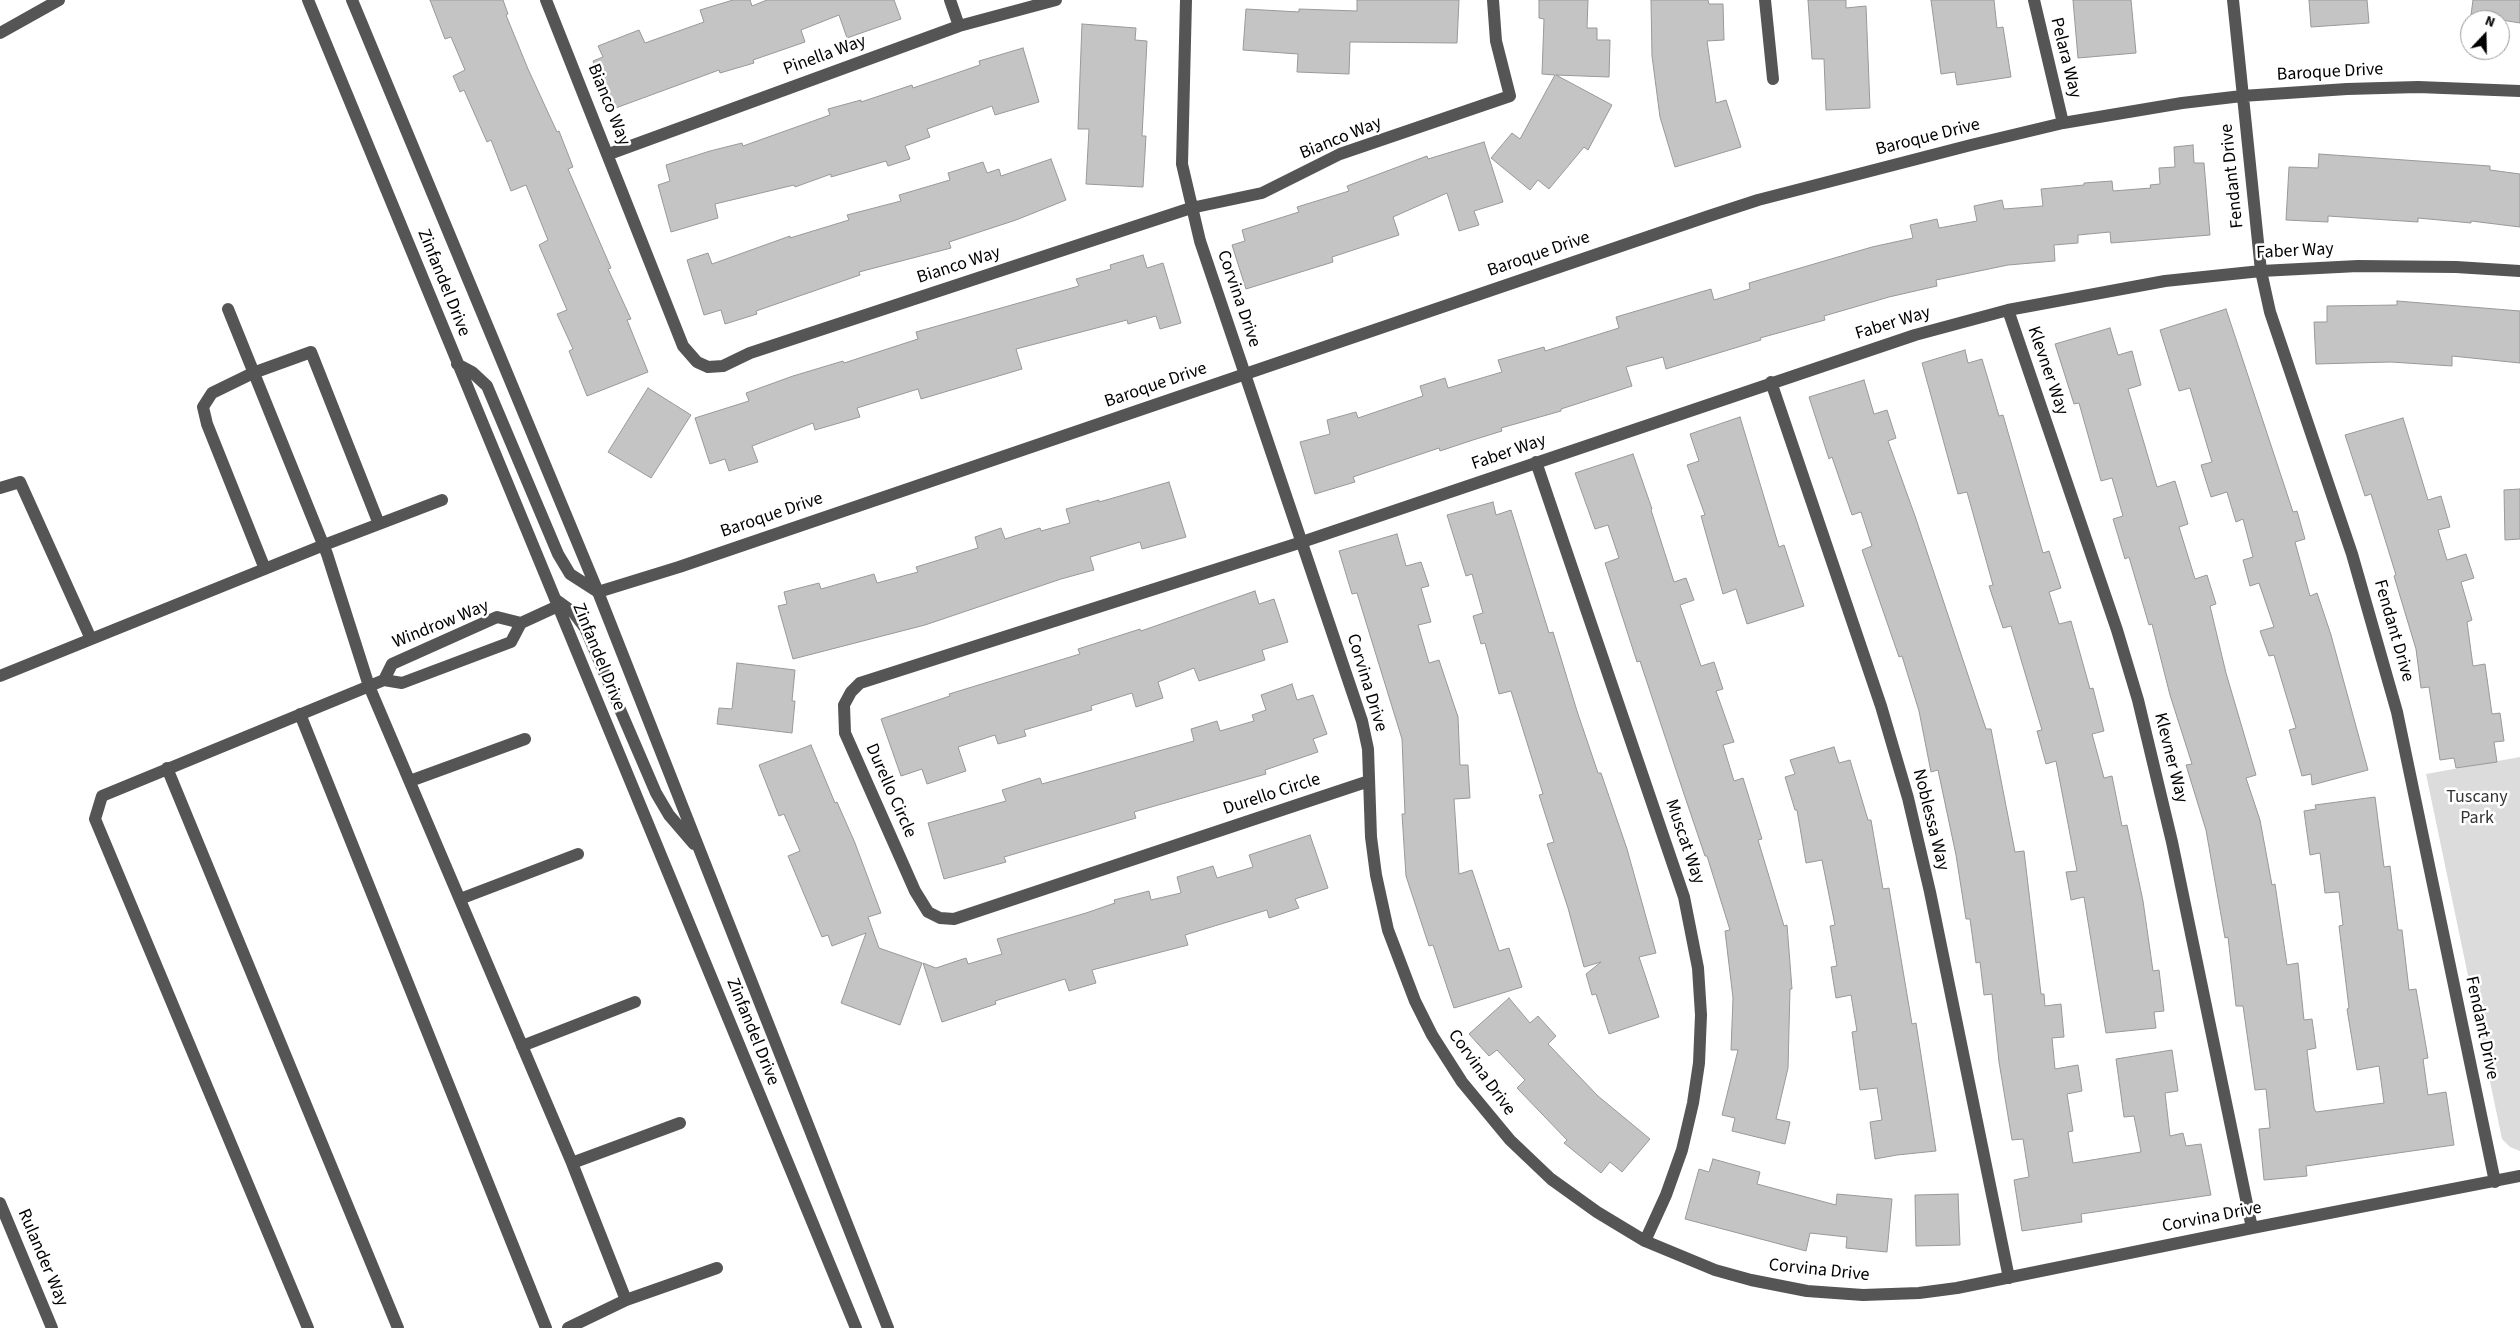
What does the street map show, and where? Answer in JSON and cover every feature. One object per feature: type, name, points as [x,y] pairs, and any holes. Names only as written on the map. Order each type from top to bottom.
[{"type":"street","points":[[0,32],[59,0]]},
{"type":"street","name":"Zinfandel Drive","points":[[308,0],[856,1328]]},
{"type":"street","name":"Zinfandel Drive","points":[[352,0],[598,592],[888,1328]]},
{"type":"street","name":"Bianco Way","points":[[546,0],[684,346],[697,362],[708,367],[723,366],[750,353],[1191,208],[1262,192],[1340,154],[1510,96],[1496,41],[1493,0]]},
{"type":"street","points":[[950,0],[959,26]]},
{"type":"street","name":"Pinella Way","points":[[609,154],[959,26],[1056,0]]},
{"type":"street","name":"Corvina Drive","points":[[1186,0],[1182,164],[1191,208],[1200,242],[1362,721],[1368,749],[1371,838],[1376,875],[1388,930],[1400,966],[1432,1035],[1462,1082],[1510,1140],[1551,1179],[1581,1201],[1645,1241],[1715,1270],[1751,1280],[1806,1291],[1863,1295],[1919,1293],[2009,1278],[2520,1176]]},
{"type":"street","points":[[1765,0],[1773,79]]},
{"type":"street","name":"Pelara Way","points":[[2034,0],[2063,123]]},
{"type":"street","name":"Fendant Drive","points":[[2233,0],[2261,271],[2270,312],[2352,554],[2397,712],[2495,1182]]},
{"type":"street","name":"Baroque Drive","points":[[598,592],[1758,200],[1971,144],[2063,123],[2182,103],[2242,96],[2356,88],[2418,87],[2520,91]]},
{"type":"street","name":"Faber Way","points":[[1302,542],[1914,335],[2008,310],[2165,281],[2261,271],[2358,266],[2520,271]]},
{"type":"street","points":[[228,309],[324,545],[370,686],[572,1164],[626,1300]]},
{"type":"street","name":"Klevner Way","points":[[2008,310],[2114,620],[2142,718],[2172,842],[2252,1228]]},
{"type":"street","points":[[265,569],[207,424],[203,407],[212,393],[253,373],[311,352],[379,524]]},
{"type":"street","points":[[458,364],[472,372],[487,386],[562,561],[570,574],[598,592]]},
{"type":"street","name":"Noblessa Way","points":[[1771,382],[1881,706],[1908,798],[1930,892],[2009,1278]]},
{"type":"street","name":"Muscat Way","points":[[1536,462],[1684,897],[1698,968],[1701,1015],[1699,1064],[1693,1103],[1682,1150],[1666,1195],[1645,1241]]},
{"type":"street","points":[[0,488],[20,482],[91,640]]},
{"type":"street","points":[[0,676],[324,545],[442,500]]},
{"type":"street","name":"Durello Circle","points":[[1302,542],[860,683],[850,692],[844,705],[845,733],[919,900],[928,912],[940,918],[954,918],[1369,781]]},
{"type":"street","points":[[521,623],[556,603],[573,612],[585,628],[656,792],[669,815],[702,856]]},
{"type":"street","name":"Windrow Way","points":[[308,1328],[95,819],[102,796],[384,680],[402,683],[511,642],[521,623],[497,617],[392,664],[384,680]]},
{"type":"street","points":[[300,714],[546,1328]]},
{"type":"street","points":[[410,781],[525,739]]},
{"type":"street","points":[[167,768],[398,1328]]},
{"type":"street","points":[[460,899],[578,854]]},
{"type":"street","points":[[522,1046],[635,1002]]},
{"type":"street","points":[[572,1164],[680,1123]]},
{"type":"street","name":"Rulander Way","points":[[0,1203],[52,1328]]},
{"type":"street","points":[[568,1328],[626,1300],[717,1268]]},
{"type":"green space","name":"Tuscany Park","points":[[2520,757],[2520,1151],[2510,1147],[2502,1139],[2426,774]]},
{"type":"building","points":[[430,0],[503,0],[508,14],[506,15],[528,69],[557,132],[559,131],[573,167],[568,169],[611,268],[608,269],[631,319],[627,320],[648,372],[587,396],[569,351],[573,349],[557,314],[567,310],[539,245],[548,240],[526,185],[511,191],[491,140],[487,142],[464,90],[460,92],[453,76],[465,70],[451,37],[445,39]]},
{"type":"building","points":[[733,0],[750,0],[752,6],[767,0],[894,0],[901,19],[847,38],[839,15],[801,30],[805,42],[753,60],[754,63],[720,73],[719,70],[613,109],[593,61],[603,57],[598,46],[639,30],[645,43],[704,22],[700,10]]},
{"type":"building","points":[[1357,0],[1459,0],[1457,43],[1350,42],[1349,74],[1297,72],[1298,54],[1243,50],[1246,9],[1299,12],[1299,9],[1357,11]]},
{"type":"building","points":[[1539,0],[1588,0],[1587,28],[1597,28],[1597,40],[1610,40],[1609,77],[1556,75],[1612,105],[1588,150],[1584,147],[1549,189],[1538,180],[1530,190],[1491,158],[1512,133],[1520,139],[1555,75],[1542,74],[1544,19],[1539,18]]},
{"type":"building","points":[[1651,0],[1708,0],[1709,4],[1723,4],[1724,40],[1707,41],[1716,103],[1726,100],[1741,147],[1675,167],[1660,117],[1652,56]]},
{"type":"building","points":[[1808,0],[1846,0],[1846,8],[1866,6],[1870,108],[1826,110],[1824,59],[1812,59]]},
{"type":"building","points":[[1931,0],[1994,0],[1997,28],[2003,27],[2011,77],[1957,85],[1955,72],[1941,74]]},
{"type":"building","points":[[2073,0],[2131,0],[2136,53],[2078,58]]},
{"type":"building","points":[[2309,0],[2367,0],[2369,23],[2311,27]]},
{"type":"building","points":[[2473,0],[2520,0],[2520,23],[2510,21],[2510,10],[2472,10]]},
{"type":"building","points":[[1082,24],[1136,28],[1135,40],[1147,41],[1142,136],[1146,136],[1143,187],[1086,184],[1089,129],[1078,129]]},
{"type":"building","points":[[1023,48],[1039,102],[995,115],[992,106],[927,129],[930,137],[905,146],[910,159],[888,166],[886,161],[831,177],[831,174],[795,187],[794,185],[715,204],[718,218],[671,232],[658,185],[670,181],[666,165],[742,143],[743,146],[830,115],[828,109],[861,100],[861,102],[912,85],[913,88],[980,65],[979,61]]},
{"type":"building","points":[[1484,142],[1503,202],[1474,211],[1479,225],[1459,231],[1447,193],[1393,217],[1399,235],[1332,257],[1333,262],[1246,289],[1232,245],[1245,241],[1242,230],[1299,212],[1297,207],[1349,191],[1347,186],[1427,156],[1428,159]]},
{"type":"building","points":[[2193,145],[2194,163],[2204,163],[2210,235],[2111,243],[2110,232],[2078,235],[2078,243],[2054,245],[2055,261],[2008,265],[1936,280],[1937,286],[1889,297],[1824,316],[1825,320],[1760,338],[1761,340],[1666,369],[1663,357],[1626,367],[1632,386],[1561,409],[1561,411],[1501,428],[1502,431],[1440,451],[1439,448],[1353,477],[1355,482],[1315,494],[1300,442],[1330,434],[1327,420],[1356,412],[1358,418],[1423,396],[1420,386],[1445,378],[1448,388],[1502,372],[1498,360],[1544,347],[1545,351],[1619,328],[1616,317],[1711,289],[1714,300],[1750,289],[1749,283],[1872,247],[1913,238],[1910,225],[1937,219],[1939,228],[1977,221],[1974,206],[2002,200],[2004,209],[2043,206],[2041,189],[2084,185],[2084,183],[2112,181],[2113,191],[2151,188],[2150,185],[2160,184],[2159,168],[2175,167],[2174,147]]},
{"type":"building","points":[[2319,154],[2490,166],[2490,170],[2520,174],[2520,227],[2471,221],[2471,223],[2418,218],[2418,222],[2328,216],[2328,222],[2286,220],[2289,167],[2318,168]]},
{"type":"building","points":[[1051,159],[1066,200],[1016,220],[949,242],[951,248],[859,272],[860,275],[756,311],[757,314],[725,324],[721,310],[704,315],[687,260],[708,253],[712,264],[790,236],[790,238],[849,220],[847,215],[901,201],[899,195],[950,180],[948,173],[983,162],[987,173],[999,169],[1001,176]]},
{"type":"building","points":[[1143,255],[1147,268],[1163,263],[1181,323],[1160,329],[1156,316],[1128,324],[1127,320],[1016,349],[1022,369],[921,399],[918,389],[857,408],[860,417],[815,430],[813,423],[752,446],[758,462],[729,471],[725,459],[710,464],[695,418],[749,401],[746,393],[793,376],[843,361],[844,363],[918,339],[916,332],[1079,286],[1076,279],[1111,269],[1110,265]]},
{"type":"building","points":[[2397,301],[2520,311],[2520,363],[2452,356],[2452,366],[2391,362],[2316,364],[2314,322],[2327,322],[2327,306],[2397,305]]},
{"type":"building","points":[[2226,309],[2293,512],[2297,511],[2305,539],[2295,542],[2310,596],[2317,593],[2331,635],[2368,770],[2312,785],[2311,774],[2302,776],[2289,730],[2296,728],[2274,655],[2269,656],[2260,631],[2274,627],[2259,583],[2250,586],[2243,560],[2253,557],[2243,519],[2236,522],[2227,492],[2211,497],[2201,465],[2212,462],[2190,388],[2179,391],[2160,330]]},
{"type":"building","points":[[2110,328],[2118,355],[2132,351],[2141,385],[2128,389],[2157,487],[2175,481],[2188,524],[2179,527],[2195,579],[2207,575],[2216,604],[2210,606],[2226,673],[2256,775],[2246,778],[2260,820],[2272,885],[2275,884],[2287,965],[2298,963],[2304,1020],[2312,1019],[2316,1048],[2307,1050],[2314,1108],[2316,1112],[2384,1103],[2379,1066],[2357,1070],[2347,1009],[2349,1008],[2339,926],[2343,925],[2339,892],[2325,893],[2320,853],[2310,855],[2304,811],[2316,809],[2315,805],[2375,797],[2384,867],[2390,866],[2398,930],[2402,930],[2409,990],[2416,989],[2428,1058],[2423,1059],[2428,1095],[2446,1092],[2454,1145],[2306,1166],[2307,1176],[2264,1180],[2259,1129],[2270,1128],[2266,1089],[2255,1090],[2243,1006],[2236,1006],[2228,937],[2225,938],[2206,830],[2186,765],[2192,764],[2170,695],[2152,624],[2149,625],[2129,557],[2125,559],[2113,519],[2123,516],[2112,478],[2101,481],[2079,403],[2074,404],[2055,344]]},
{"type":"building","points":[[1965,350],[1968,363],[1982,359],[1999,416],[2003,415],[2043,553],[2049,551],[2061,588],[2049,592],[2059,624],[2071,621],[2090,689],[2093,688],[2104,731],[2092,734],[2104,778],[2112,776],[2122,826],[2127,825],[2143,901],[2153,971],[2159,970],[2164,1011],[2154,1012],[2156,1028],[2106,1033],[2084,897],[2071,900],[2066,872],[2077,871],[2056,761],[2046,764],[2037,731],[2042,730],[2011,626],[2003,628],[1989,586],[1993,585],[1967,492],[1958,494],[1922,363]]},
{"type":"building","points":[[1864,380],[1874,414],[1887,410],[1896,438],[1888,441],[1986,729],[1991,729],[2015,852],[2024,851],[2041,994],[2044,994],[2045,1006],[2061,1004],[2064,1037],[2052,1038],[2055,1069],[2078,1065],[2082,1091],[2067,1094],[2073,1131],[2068,1132],[2073,1163],[2141,1152],[2134,1116],[2124,1117],[2116,1059],[2172,1050],[2178,1091],[2165,1093],[2170,1136],[2183,1133],[2186,1146],[2201,1144],[2211,1195],[2081,1214],[2082,1222],[2022,1231],[2014,1180],[2029,1177],[2023,1139],[2012,1140],[1999,1062],[1992,994],[1984,995],[1980,962],[1976,963],[1970,919],[1966,919],[1956,855],[1938,770],[1931,772],[1919,711],[1902,656],[1899,657],[1862,550],[1872,546],[1861,512],[1852,515],[1832,457],[1829,459],[1809,397]]},
{"type":"building","points":[[648,388],[691,415],[651,478],[608,452]]},
{"type":"building","points":[[1740,417],[1779,547],[1784,545],[1804,606],[1747,624],[1736,589],[1723,594],[1701,516],[1705,515],[1687,465],[1699,461],[1690,434]]},
{"type":"building","points":[[2403,418],[2428,500],[2441,496],[2450,527],[2438,530],[2447,560],[2466,554],[2474,578],[2461,582],[2472,620],[2467,622],[2473,666],[2485,664],[2492,714],[2500,713],[2504,741],[2494,742],[2497,762],[2456,768],[2454,758],[2440,760],[2429,687],[2421,688],[2416,649],[2394,576],[2396,575],[2371,494],[2365,496],[2345,435]]},
{"type":"building","points":[[1633,454],[1674,582],[1686,578],[1694,600],[1680,605],[1701,666],[1714,662],[1723,689],[1716,691],[1734,742],[1723,745],[1734,781],[1743,778],[1762,839],[1758,840],[1784,926],[1787,925],[1792,989],[1790,989],[1788,1068],[1776,1119],[1790,1122],[1785,1144],[1732,1131],[1735,1118],[1722,1115],[1738,1050],[1731,1050],[1733,998],[1725,931],[1730,930],[1707,856],[1705,856],[1640,661],[1637,662],[1605,563],[1619,558],[1608,525],[1595,529],[1575,473]]},
{"type":"building","points":[[1169,482],[1186,537],[1142,549],[1140,542],[1090,557],[1094,570],[1061,579],[925,625],[793,659],[778,606],[787,604],[784,592],[819,583],[821,589],[874,574],[877,583],[918,572],[916,567],[978,548],[975,537],[1001,528],[1005,539],[1040,528],[1041,531],[1070,523],[1066,509],[1099,500],[1099,502]]},
{"type":"building","points":[[2520,489],[2520,539],[2505,540],[2504,490]]},
{"type":"building","points":[[1493,502],[1496,515],[1511,510],[1549,633],[1553,632],[1598,773],[1601,773],[1627,849],[1656,953],[1639,957],[1659,1017],[1609,1034],[1596,994],[1592,995],[1586,974],[1601,962],[1584,967],[1568,908],[1547,844],[1554,842],[1539,795],[1543,794],[1511,691],[1499,694],[1485,643],[1481,644],[1473,616],[1483,613],[1472,574],[1466,576],[1447,515]]},
{"type":"building","points":[[1397,534],[1406,566],[1421,562],[1429,586],[1421,588],[1431,622],[1418,625],[1429,663],[1439,660],[1458,717],[1460,765],[1468,765],[1470,798],[1454,799],[1459,874],[1472,870],[1499,951],[1509,948],[1522,987],[1454,1008],[1433,945],[1429,946],[1406,876],[1402,814],[1405,814],[1402,739],[1357,593],[1352,594],[1339,551]]},
{"type":"building","points":[[1255,591],[1259,604],[1274,599],[1288,642],[1262,650],[1265,660],[1199,681],[1194,668],[1158,682],[1163,698],[1136,707],[1132,693],[1091,706],[1092,710],[1024,730],[1026,736],[998,744],[995,735],[958,747],[966,771],[927,784],[922,769],[901,776],[881,719],[950,696],[949,694],[1080,654],[1078,649],[1140,629],[1141,631]]},
{"type":"building","points":[[737,663],[795,670],[792,701],[795,701],[792,733],[717,724],[719,708],[732,709]]},
{"type":"building","points":[[1292,684],[1297,700],[1313,695],[1327,734],[1313,739],[1318,752],[1265,770],[1266,774],[1134,812],[1136,818],[1004,857],[1006,862],[944,879],[928,823],[1006,801],[1002,790],[1040,778],[1042,784],[1194,741],[1191,729],[1217,721],[1220,731],[1254,721],[1252,715],[1266,710],[1261,695]]},
{"type":"building","points":[[811,745],[835,803],[837,802],[855,843],[881,913],[868,917],[879,948],[922,963],[900,1025],[841,1003],[866,933],[832,946],[828,935],[822,937],[788,856],[800,851],[784,814],[779,816],[759,765]]},
{"type":"building","points":[[1834,747],[1839,763],[1850,760],[1868,820],[1871,820],[1883,889],[1889,888],[1912,1024],[1916,1023],[1936,1151],[1875,1159],[1870,1122],[1882,1120],[1877,1088],[1860,1090],[1852,1032],[1857,1031],[1851,995],[1836,998],[1831,967],[1837,966],[1830,926],[1835,925],[1822,860],[1806,863],[1797,810],[1795,810],[1785,777],[1795,774],[1790,760]]},
{"type":"building","points":[[1310,835],[1328,888],[1295,899],[1299,908],[1269,918],[1267,910],[1185,935],[1188,945],[1092,970],[1096,983],[1069,991],[1065,979],[995,1001],[996,1004],[942,1022],[923,963],[936,968],[966,958],[968,964],[1002,954],[997,939],[1086,913],[1115,903],[1114,900],[1149,891],[1151,900],[1181,893],[1177,877],[1213,866],[1217,878],[1253,867],[1249,855]]},
{"type":"building","points":[[1509,998],[1530,1023],[1538,1016],[1556,1036],[1548,1044],[1598,1096],[1650,1139],[1622,1172],[1610,1162],[1601,1173],[1564,1143],[1567,1140],[1517,1088],[1525,1080],[1497,1050],[1489,1056],[1469,1034]]},
{"type":"building","points":[[1713,1159],[1760,1172],[1757,1184],[1836,1205],[1837,1194],[1892,1199],[1887,1252],[1846,1248],[1847,1237],[1810,1233],[1806,1251],[1685,1219],[1699,1169],[1709,1172]]},
{"type":"building","points":[[1958,1194],[1960,1245],[1916,1246],[1915,1195]]}]
